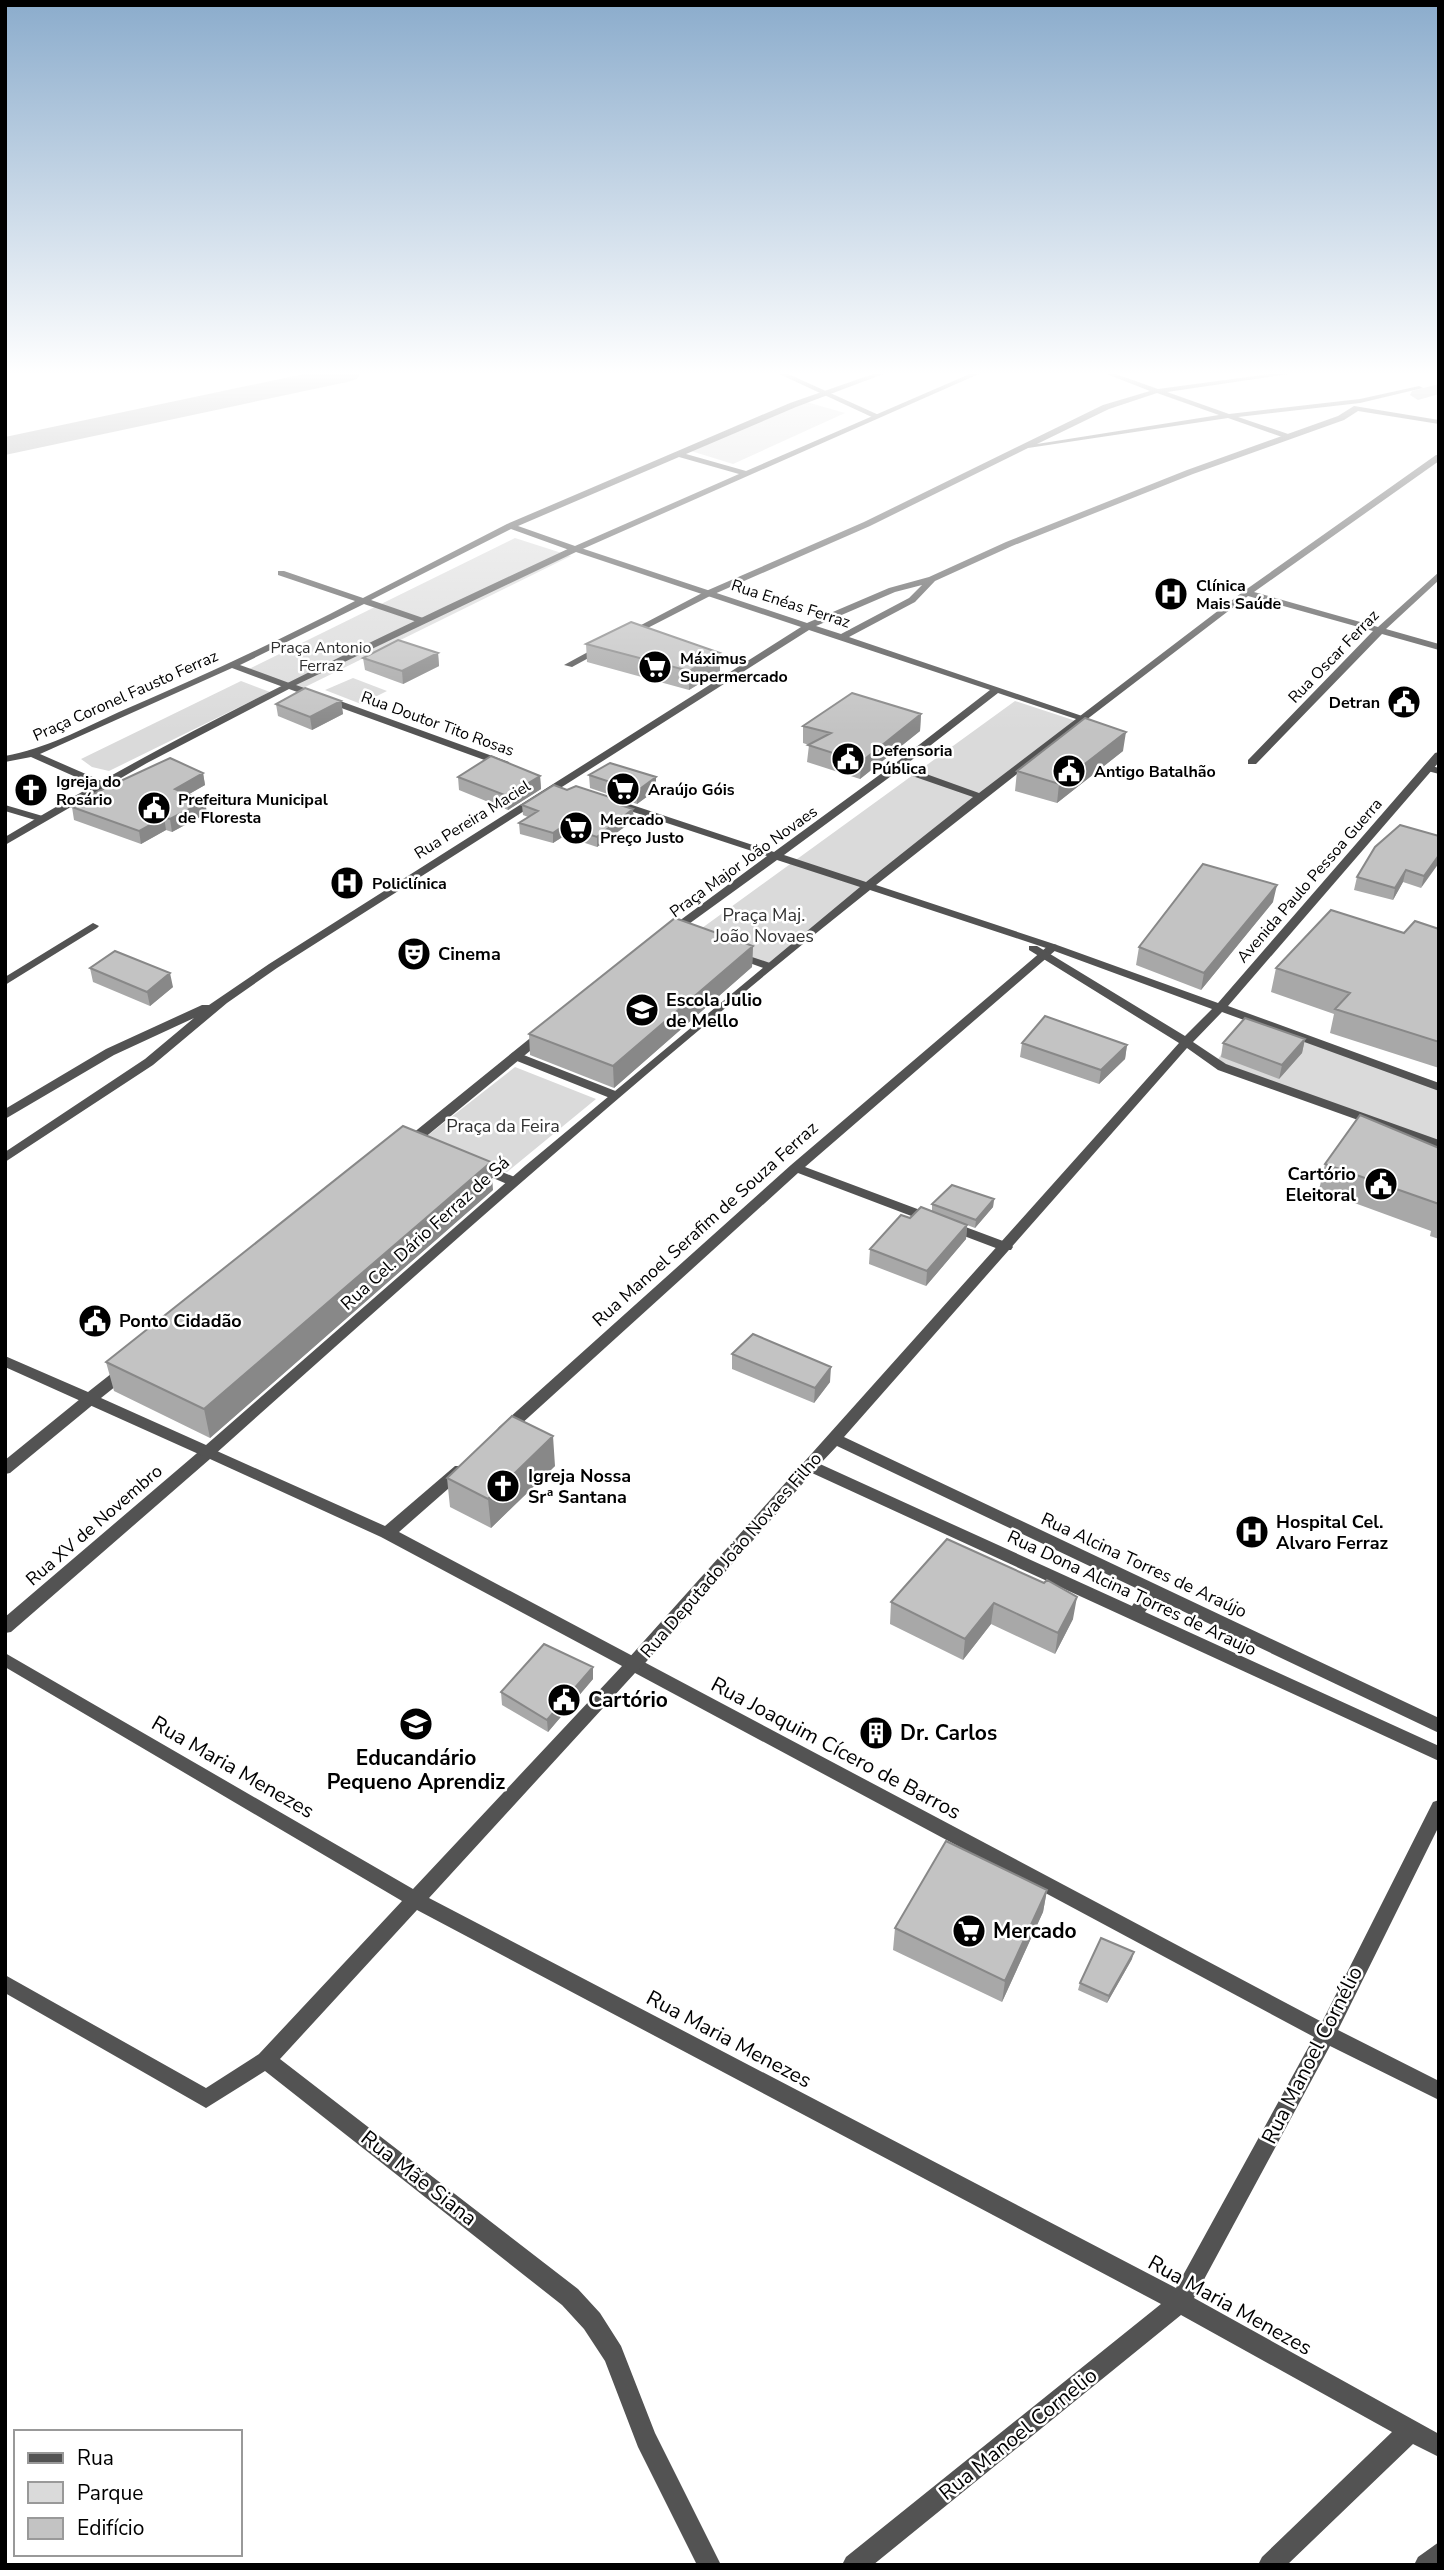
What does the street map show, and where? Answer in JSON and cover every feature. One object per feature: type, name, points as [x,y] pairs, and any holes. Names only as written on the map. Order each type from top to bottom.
[{"type":"street","points":[[232,664],[510,526],[587,493]]},
{"type":"street","points":[[5,842],[100,784],[289,686],[575,549],[704,493]]},
{"type":"street","points":[[569,665],[709,593],[867,524],[930,493]]},
{"type":"street","points":[[843,636],[912,600],[932,579],[1009,544],[1142,493]]},
{"type":"street","points":[[726,951],[769,966],[979,796],[1247,593],[1388,493]]},
{"type":"street","name":"Rua Enéas Ferraz","points":[[510,526],[1083,718]]},
{"type":"street","points":[[281,573],[423,621]]},
{"type":"street","name":"Rua Oscar Ferraz","points":[[1252,762],[1378,631],[1439,575]]},
{"type":"street","name":"Rua Pereira Maciel","points":[[8,1154],[149,1062],[223,1000],[811,625],[891,590],[932,579]]},
{"type":"street","points":[[1247,593],[1439,647]]},
{"type":"street","name":"Rua Doutor Tito Rosas","points":[[232,664],[520,770]]},
{"type":"street","name":"Praça Coronel Fausto Ferraz","points":[[5,759],[32,754],[232,664]]},
{"type":"street","name":"Praça Major João Novaes","points":[[674,934],[996,690]]},
{"type":"street","points":[[32,754],[100,784]]},
{"type":"street","name":"Avenida Paulo Pessoa Guerra","points":[[1186,1042],[1220,1008],[1433,769],[1439,755]]},
{"type":"street","points":[[897,767],[979,796]]},
{"type":"street","points":[[546,779],[572,788]]},
{"type":"street","points":[[598,797],[1008,934],[1048,951],[1220,1008],[1439,1087]]},
{"type":"street","points":[[5,808],[42,819]]},
{"type":"street","points":[[5,982],[93,926]]},
{"type":"street","points":[[1048,951],[1236,1074],[1439,1144]]},
{"type":"street","name":"Rua Manoel Serafim de Souza Ferraz","points":[[495,1439],[796,1168],[1048,951]]},
{"type":"street","name":"Rua Cel. Dário Ferraz de Sá","points":[[208,1452],[512,1181],[769,966]]},
{"type":"street","name":"Rua Pereira Maciel","points":[[5,1115],[110,1052],[223,1000]]},
{"type":"street","points":[[393,1156],[421,1141],[516,1056],[558,1023]]},
{"type":"street","name":"Rua Deputado João Novaes Filho","points":[[266,2060],[633,1665],[1186,1042]]},
{"type":"street","points":[[516,1056],[614,1095]]},
{"type":"street","points":[[463,1160],[512,1181]]},
{"type":"street","points":[[796,1168],[1006,1247]]},
{"type":"street","name":"Rua Joaquim Cícero de Barros","points":[[5,1361],[387,1533],[1326,2034],[1439,2091]]},
{"type":"street","points":[[5,1469],[133,1365]]},
{"type":"street","name":"Rua Alcina Torres de Araújo","points":[[834,1438],[1439,1726]]},
{"type":"street","name":"Rua XV de Novembro","points":[[5,1627],[208,1452]]},
{"type":"street","points":[[387,1533],[475,1457]]},
{"type":"street","name":"Rua Dona Alcina Torres de Araujo","points":[[809,1465],[1439,1754]]},
{"type":"street","points":[[1135,1615],[1150,1590]]},
{"type":"street","name":"Rua Maria Menezes","points":[[5,1659],[414,1899],[1180,2302],[1439,2446]]},
{"type":"street","name":"Rua Manoel Cornélio","points":[[1180,2302],[1326,2034],[1439,1807]]},
{"type":"street","points":[[5,1983],[206,2099],[266,2060]]},
{"type":"street","name":"Rua Mãe Siana","points":[[266,2060],[510,2249],[570,2298],[592,2320],[613,2354],[646,2440],[709,2565]]},
{"type":"street","name":"Rua Manoel Cornelio","points":[[855,2565],[1180,2302]]},
{"type":"street","points":[[1270,2565],[1410,2431]]},
{"type":"street","points":[[1426,2565],[1439,2554]]},
{"type":"green space","name":"Praça Antonio Ferraz","points":[[515,538],[571,556],[301,689],[247,670]]},
{"type":"green space","points":[[353,678],[387,691],[361,704],[325,690]]},
{"type":"green space","points":[[241,681],[270,692],[109,771],[92,767],[81,759]]},
{"type":"green space","name":"Praça Maj. João Novaes","points":[[1015,701],[1076,721],[769,966],[691,936]]},
{"type":"green space","points":[[1246,1016],[1439,1083],[1439,1143],[1215,1064]]},
{"type":"green space","name":"Praça da Feira","points":[[515,1067],[596,1099],[507,1172],[427,1136]]},
{"type":"building","points":[[631,622],[720,653],[689,671],[586,644]]},
{"type":"building","points":[[398,640],[438,653],[402,671],[363,658]]},
{"type":"building","points":[[305,688],[341,701],[310,717],[276,704]]},
{"type":"building","points":[[852,693],[921,714],[861,762],[808,745],[831,733],[803,726]]},
{"type":"building","points":[[1085,718],[1126,732],[1059,784],[1017,771]]},
{"type":"building","points":[[491,756],[540,776],[507,796],[458,777]]},
{"type":"building","points":[[170,758],[203,773],[175,789],[205,801],[170,819],[164,817],[139,831],[72,807],[99,791]]},
{"type":"building","points":[[610,763],[656,777],[637,791],[589,775]]},
{"type":"building","points":[[554,785],[567,790],[576,786],[625,802],[620,805],[633,809],[597,837],[563,826],[553,833],[519,823],[538,811],[522,805]]},
{"type":"building","points":[[1400,825],[1439,836],[1439,855],[1424,876],[1406,870],[1395,888],[1357,877],[1375,847]]},
{"type":"building","points":[[1203,864],[1277,885],[1204,973],[1139,947]]},
{"type":"building","points":[[1331,910],[1404,933],[1415,921],[1439,929],[1439,1042],[1335,1009],[1350,993],[1276,968]]},
{"type":"building","name":"Escola Julio de Mello","points":[[675,918],[753,946],[613,1066],[529,1034]]},
{"type":"building","points":[[115,951],[170,973],[147,992],[90,968]]},
{"type":"building","points":[[1045,1016],[1127,1045],[1101,1070],[1022,1043]]},
{"type":"building","points":[[1245,1018],[1305,1039],[1282,1065],[1223,1043]]},
{"type":"building","points":[[1360,1115],[1439,1148],[1439,1204],[1325,1164]]},
{"type":"building","points":[[403,1126],[491,1162],[204,1409],[106,1362]]},
{"type":"building","points":[[952,1185],[994,1199],[976,1220],[932,1204]]},
{"type":"building","points":[[921,1207],[967,1225],[927,1271],[870,1249],[901,1215],[910,1218]]},
{"type":"building","points":[[753,1334],[831,1367],[815,1388],[732,1354]]},
{"type":"building","points":[[512,1416],[553,1436],[488,1499],[447,1478]]},
{"type":"building","points":[[947,1539],[1044,1583],[1047,1580],[1077,1597],[1058,1633],[994,1603],[965,1639],[891,1602]]},
{"type":"building","points":[[544,1644],[593,1667],[547,1720],[501,1692]]},
{"type":"building","name":"Mercado","points":[[946,1841],[1047,1890],[1005,1981],[895,1928]]},
{"type":"building","points":[[1101,1938],[1134,1952],[1109,1996],[1080,1983]]},
{"type":"place","name":"Clínica Mais Saúde","points":[[1171,594]]},
{"type":"place","name":"Máximus Supermercado","points":[[655,667]]},
{"type":"place","name":"Detran","points":[[1404,702]]},
{"type":"place","name":"Defensoria Pública","points":[[848,759]]},
{"type":"place","name":"Antigo Batalhão","points":[[1069,771]]},
{"type":"place","name":"Araújo Góis","points":[[623,789]]},
{"type":"place","name":"Igreja do Rosário","points":[[31,790]]},
{"type":"place","name":"Prefeitura Municipal de Floresta","points":[[154,808]]},
{"type":"place","name":"Mercado Preço Justo","points":[[576,828]]},
{"type":"place","name":"Policlínica","points":[[347,883]]},
{"type":"place","name":"Cinema","points":[[414,954]]},
{"type":"place","name":"Escola Julio de Mello","points":[[642,1010]]},
{"type":"place","name":"Cartório Eleitoral","points":[[1381,1184]]},
{"type":"place","name":"Ponto Cidadão","points":[[95,1321]]},
{"type":"place","name":"Igreja Nossa Srª Santana","points":[[503,1486]]},
{"type":"place","name":"Hospital Cel. Alvaro Ferraz","points":[[1252,1532]]},
{"type":"place","name":"Cartório","points":[[564,1700]]},
{"type":"place","name":"Educandário Pequeno Aprendiz","points":[[416,1724]]},
{"type":"place","name":"Dr. Carlos","points":[[876,1733]]},
{"type":"place","name":"Mercado","points":[[969,1931]]}]
